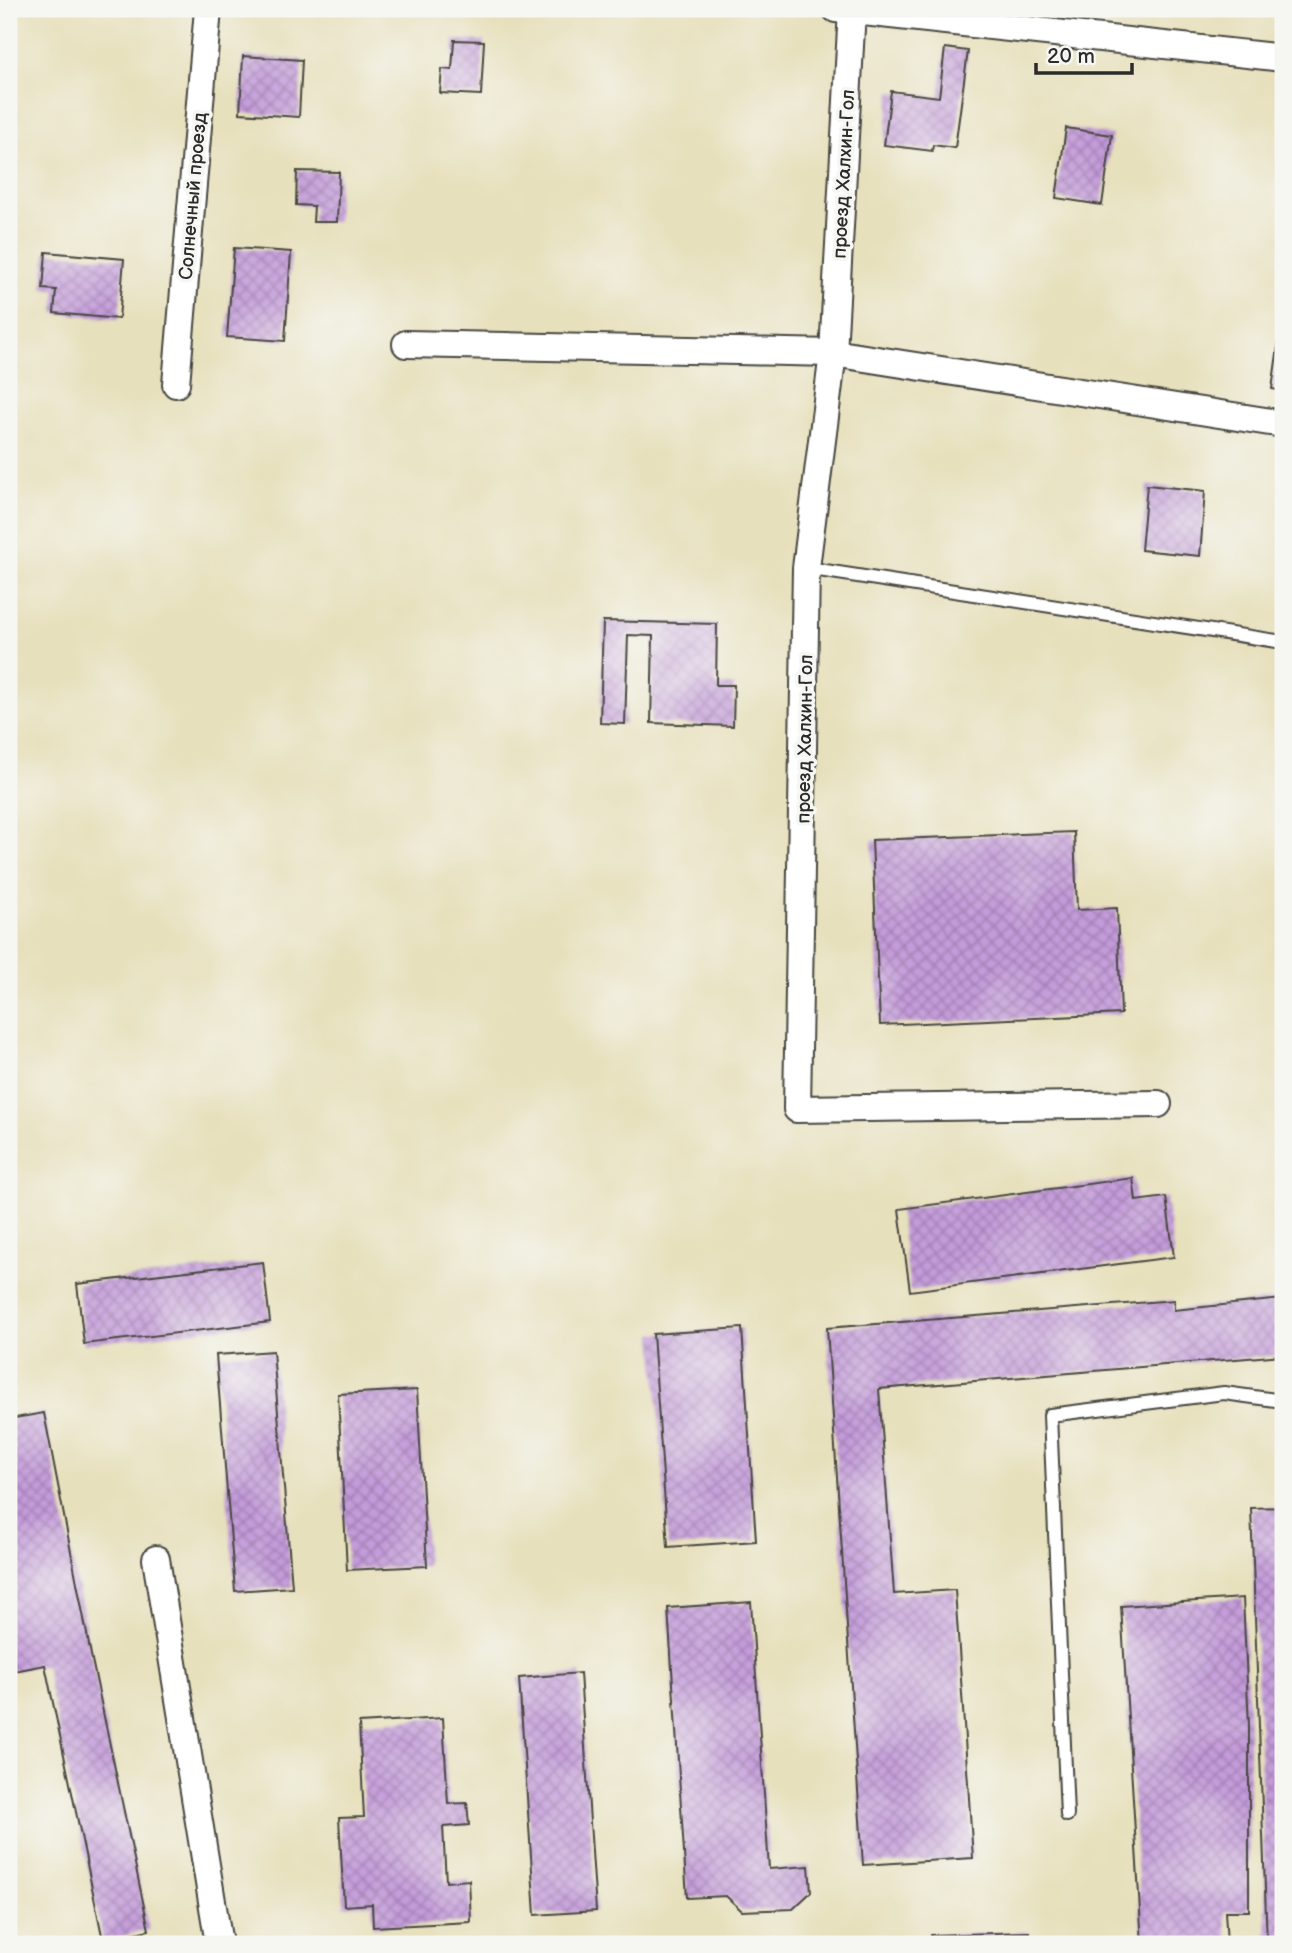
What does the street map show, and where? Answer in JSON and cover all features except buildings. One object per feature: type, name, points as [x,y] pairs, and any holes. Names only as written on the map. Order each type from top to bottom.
[{"type":"street","name":"Солнечный проезд","points":[[176,384],[208,9]]},
{"type":"street","points":[[844,10],[1283,58]]},
{"type":"street","name":"проезд Халхин-Гол","points":[[844,10],[833,353],[806,568],[797,1109],[1158,1104]]},
{"type":"street","points":[[406,344],[833,353],[1283,424]]},
{"type":"street","points":[[156,1559],[219,1944]]},
{"type":"lane","points":[[806,568],[1283,642]]},
{"type":"lane","points":[[1068,1815],[1050,1415],[1224,1393],[1283,1401]]}]
